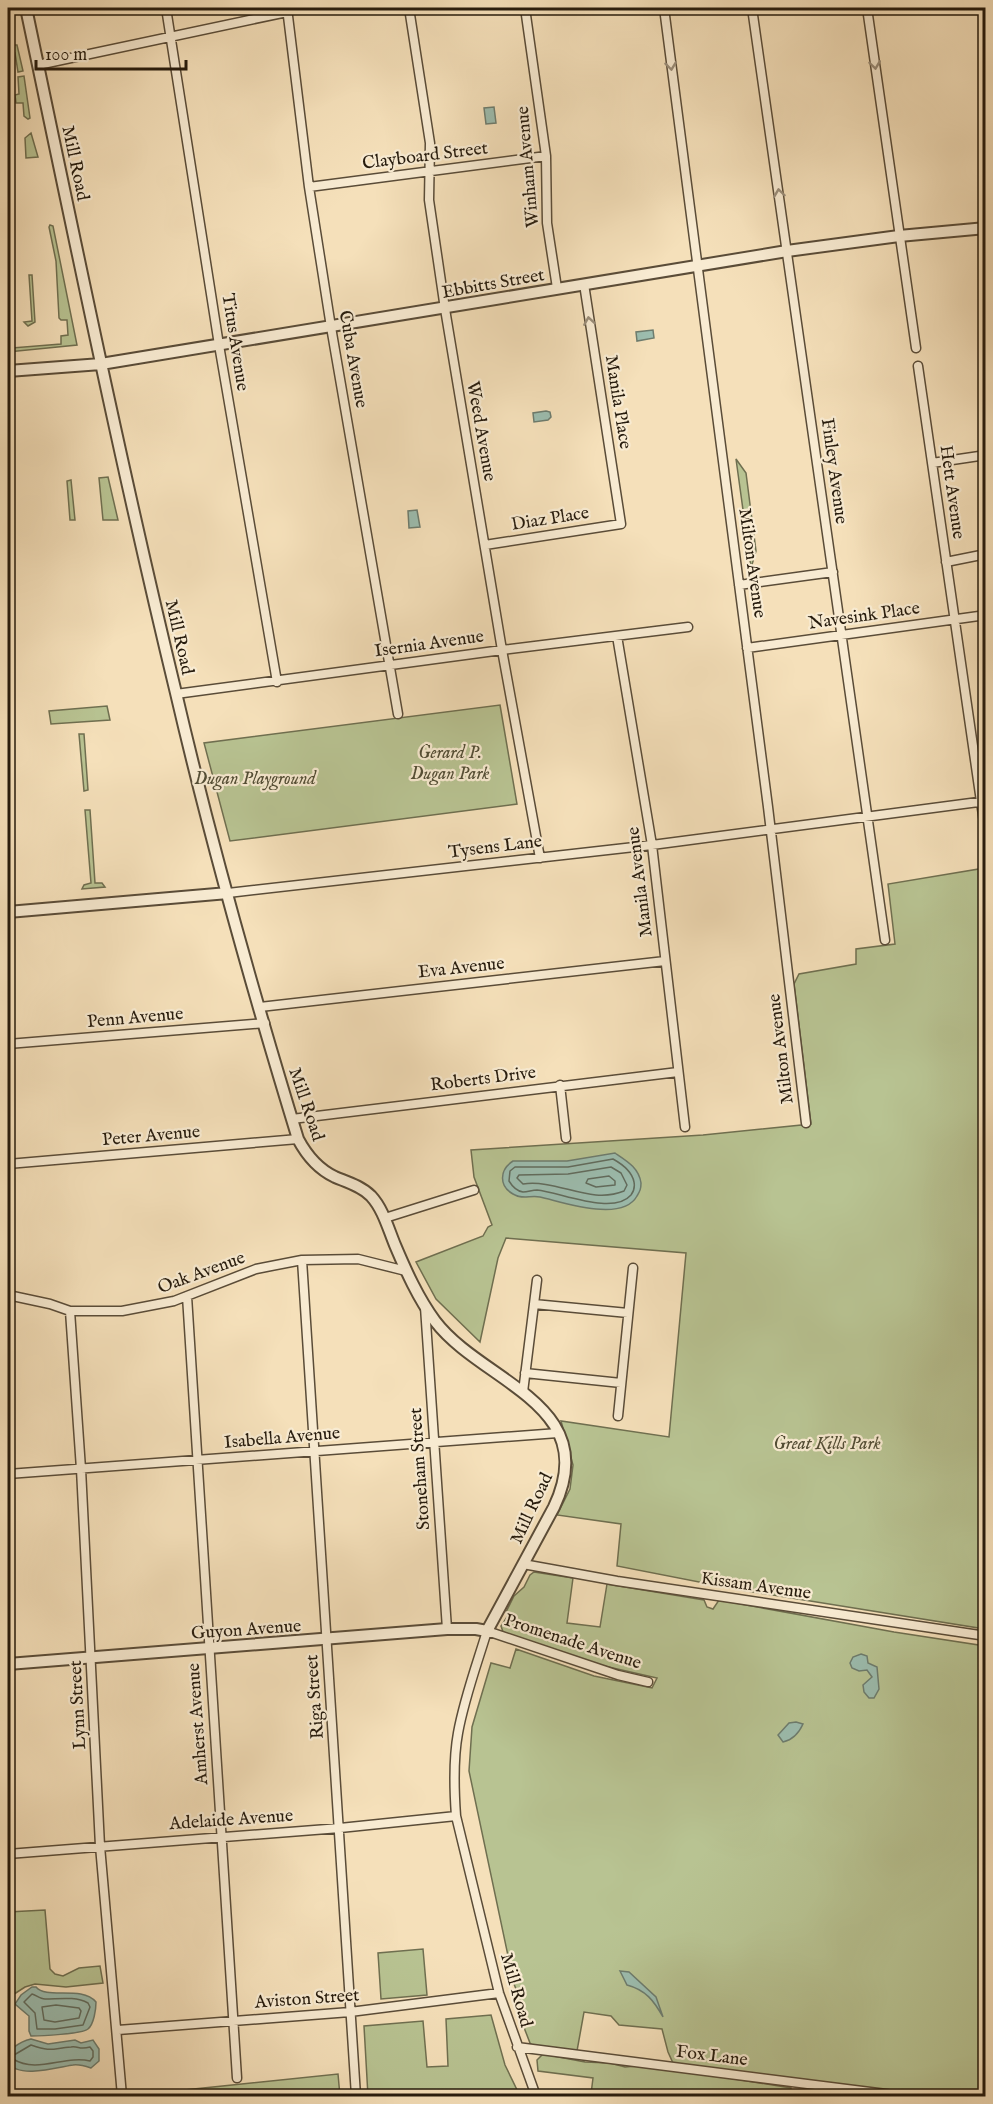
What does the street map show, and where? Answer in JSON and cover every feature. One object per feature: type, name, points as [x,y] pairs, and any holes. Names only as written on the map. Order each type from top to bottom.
[{"type":"street","name":"Mill Road","points":[[26,8],[101,364],[176,694],[228,893],[298,1139],[304,1150],[323,1170],[359,1187],[376,1202],[406,1270],[425,1306],[447,1336],[523,1392],[547,1415],[565,1451],[563,1487],[487,1631],[458,1731],[454,1776],[456,1816],[499,1993],[536,2097]]},
{"type":"street","name":"Titus Avenue","points":[[166,8],[219,345],[277,682]]},
{"type":"street","name":"Weed Avenue","points":[[409,8],[430,143],[429,200],[445,309],[502,650],[540,858]]},
{"type":"street","name":"Winham Avenue","points":[[525,8],[546,156],[547,223],[557,288]]},
{"type":"street","name":"Milton Avenue","points":[[664,8],[771,829],[806,1123]]},
{"type":"street","name":"Finley Avenue","points":[[752,8],[885,940]]},
{"type":"street","points":[[867,8],[916,348]]},
{"type":"street","points":[[983,8],[986,26]]},
{"type":"street","points":[[38,65],[287,10]]},
{"type":"street","name":"Cuba Avenue","points":[[287,10],[309,187],[331,327],[398,714]]},
{"type":"street","name":"Clayboard Street","points":[[309,187],[546,156]]},
{"type":"street","name":"Ebbitts Street","points":[[8,371],[101,364],[787,251],[899,236],[986,228]]},
{"type":"street","name":"Manila Place","points":[[584,284],[621,524]]},
{"type":"street","name":"Hett Avenue","points":[[918,366],[983,801],[986,836]]},
{"type":"street","points":[[932,464],[986,455]]},
{"type":"street","name":"Diaz Place","points":[[485,545],[621,524]]},
{"type":"street","points":[[946,562],[986,554]]},
{"type":"street","points":[[739,585],[833,572]]},
{"type":"street","name":"Navesink Place","points":[[747,648],[986,615]]},
{"type":"street","name":"Isernia Avenue","points":[[176,694],[688,627]]},
{"type":"street","name":"Manila Avenue","points":[[617,636],[652,844],[686,1126]]},
{"type":"street","name":"Tysens Lane","points":[[8,912],[228,893],[540,858],[868,818],[983,801]]},
{"type":"street","name":"Eva Avenue","points":[[260,1007],[665,961]]},
{"type":"street","name":"Penn Avenue","points":[[8,1044],[265,1023]]},
{"type":"street","name":"Roberts Drive","points":[[292,1119],[678,1072]]},
{"type":"street","points":[[560,1085],[566,1138]]},
{"type":"street","name":"Peter Avenue","points":[[8,1164],[298,1139]]},
{"type":"street","points":[[385,1218],[474,1190]]},
{"type":"street","name":"Oak Avenue","points":[[8,1295],[70,1311],[123,1311],[187,1296],[256,1269],[302,1260],[358,1259],[406,1270]]},
{"type":"street","name":"Riga Street","points":[[302,1260],[356,2097]]},
{"type":"street","points":[[618,1416],[633,1268]]},
{"type":"street","points":[[523,1392],[537,1280]]},
{"type":"street","name":"Amherst Avenue","points":[[187,1296],[237,2078]]},
{"type":"street","points":[[534,1304],[628,1313]]},
{"type":"street","name":"Stoneham Street","points":[[425,1306],[447,1629]]},
{"type":"street","name":"Lynn Street","points":[[70,1311],[81,1470],[100,1846],[118,2030],[122,2097]]},
{"type":"street","points":[[525,1373],[621,1383]]},
{"type":"street","name":"Isabella Avenue","points":[[8,1474],[558,1433]]},
{"type":"street","name":"Kissam Avenue","points":[[523,1563],[617,1581],[986,1636]]},
{"type":"street","name":"Guyon Avenue","points":[[8,1664],[447,1629],[487,1631]]},
{"type":"street","name":"Promenade Avenue","points":[[487,1631],[618,1676],[648,1682]]},
{"type":"street","name":"Adelaide Avenue","points":[[8,1854],[340,1828],[456,1816]]},
{"type":"street","name":"Aviston Street","points":[[118,2030],[350,2012],[499,1993]]},
{"type":"street","name":"Fox Lane","points":[[517,2047],[902,2097]]},
{"type":"green space","points":[[8,45],[17,45],[23,71],[18,72],[15,53],[8,53]]},
{"type":"green space","points":[[24,76],[30,118],[28,119],[24,116],[23,103],[16,103],[15,95],[19,94],[18,77]]},
{"type":"green space","points":[[31,133],[38,157],[26,158],[25,138]]},
{"type":"green space","points":[[50,225],[53,226],[77,345],[8,352],[8,341],[11,342],[12,348],[61,344],[61,336],[68,335],[67,320],[59,318],[56,261]]},
{"type":"green space","points":[[29,275],[32,275],[35,322],[28,326],[24,322],[32,321]]},
{"type":"green space","points":[[736,459],[746,473],[756,551],[751,568]]},
{"type":"green space","points":[[108,477],[118,520],[103,520],[99,478]]},
{"type":"green space","points":[[71,480],[75,520],[70,520],[67,481]]},
{"type":"green space","name":"Gerard P. Dugan Park","points":[[500,705],[517,804],[230,841],[204,743]]},
{"type":"green space","points":[[107,706],[110,720],[51,724],[49,711]]},
{"type":"green space","points":[[79,734],[84,734],[88,790],[84,791]]},
{"type":"green space","points":[[85,810],[90,810],[95,883],[102,883],[105,887],[82,889],[84,885],[91,883]]},
{"type":"green space","name":"Great Kills Park","points":[[985,868],[985,1629],[735,1589],[617,1566],[621,1524],[557,1515],[570,1489],[573,1465],[561,1421],[669,1437],[686,1253],[506,1238],[498,1258],[480,1342],[436,1299],[416,1262],[483,1236],[488,1227],[492,1225],[474,1177],[471,1150],[703,1135],[811,1124],[794,984],[799,974],[856,964],[856,949],[895,944],[888,884]]},
{"type":"green space","points":[[534,1572],[573,1578],[567,1623],[600,1627],[607,1584],[704,1600],[707,1607],[713,1609],[719,1600],[985,1646],[985,2096],[932,2096],[673,2063],[662,2029],[619,2025],[611,2016],[584,2012],[577,2051],[533,2046],[530,2043],[518,2012],[524,2009],[514,1984],[469,1771],[472,1727],[491,1663],[510,1668],[516,1649],[594,1676],[652,1688],[657,1678],[591,1663],[503,1632],[501,1626],[509,1614],[506,1612],[514,1596],[524,1587]]},
{"type":"green space","points":[[45,1910],[50,1969],[55,1974],[63,1976],[79,1968],[100,1966],[103,1983],[66,1987],[35,1984],[25,1987],[8,1998],[8,1912]]},
{"type":"green space","points":[[423,1949],[427,1995],[381,1999],[378,1953]]},
{"type":"green space","points":[[491,2015],[505,2065],[520,2096],[368,2096],[364,2026],[423,2021],[427,2067],[448,2066],[446,2019]]},
{"type":"green space","points":[[543,2054],[625,2067],[685,2071],[791,2088],[790,2096],[574,2096],[574,2092],[591,2094],[593,2078],[538,2071],[537,2060]]},
{"type":"green space","points":[[338,2074],[340,2096],[175,2096],[175,2091]]},
{"type":"water","points":[[494,107],[496,123],[486,124],[484,108]]},
{"type":"water","points":[[653,330],[654,338],[637,341],[636,332]]},
{"type":"water","points":[[550,412],[551,417],[548,420],[534,422],[533,413]]},
{"type":"water","points":[[417,510],[420,527],[409,528],[408,511]]},
{"type":"water","points":[[615,1153],[635,1169],[641,1183],[637,1196],[629,1204],[619,1208],[606,1210],[540,1197],[520,1197],[508,1191],[502,1178],[505,1169],[513,1161],[567,1161]]},
{"type":"water","points":[[861,1654],[867,1656],[868,1663],[877,1667],[879,1689],[874,1698],[869,1698],[864,1692],[863,1685],[872,1677],[867,1670],[859,1671],[852,1668],[850,1663],[853,1657]]},
{"type":"water","points":[[789,1723],[803,1724],[792,1738],[783,1742],[778,1735]]},
{"type":"water","points":[[620,1971],[629,1972],[656,1997],[663,2017],[649,1997],[627,1985]]},
{"type":"water","points":[[32,1987],[41,1991],[82,1994],[90,1997],[96,2002],[92,2024],[84,2031],[31,2036],[29,2016],[15,2004],[21,1995]]},
{"type":"water","points":[[31,2039],[48,2044],[75,2040],[81,2043],[93,2040],[99,2049],[99,2061],[91,2068],[75,2065],[30,2071],[14,2068],[9,2063],[8,2054],[18,2044]]},
{"type":"park label","name":"Dugan Playground","points":[[255,778]]}]
